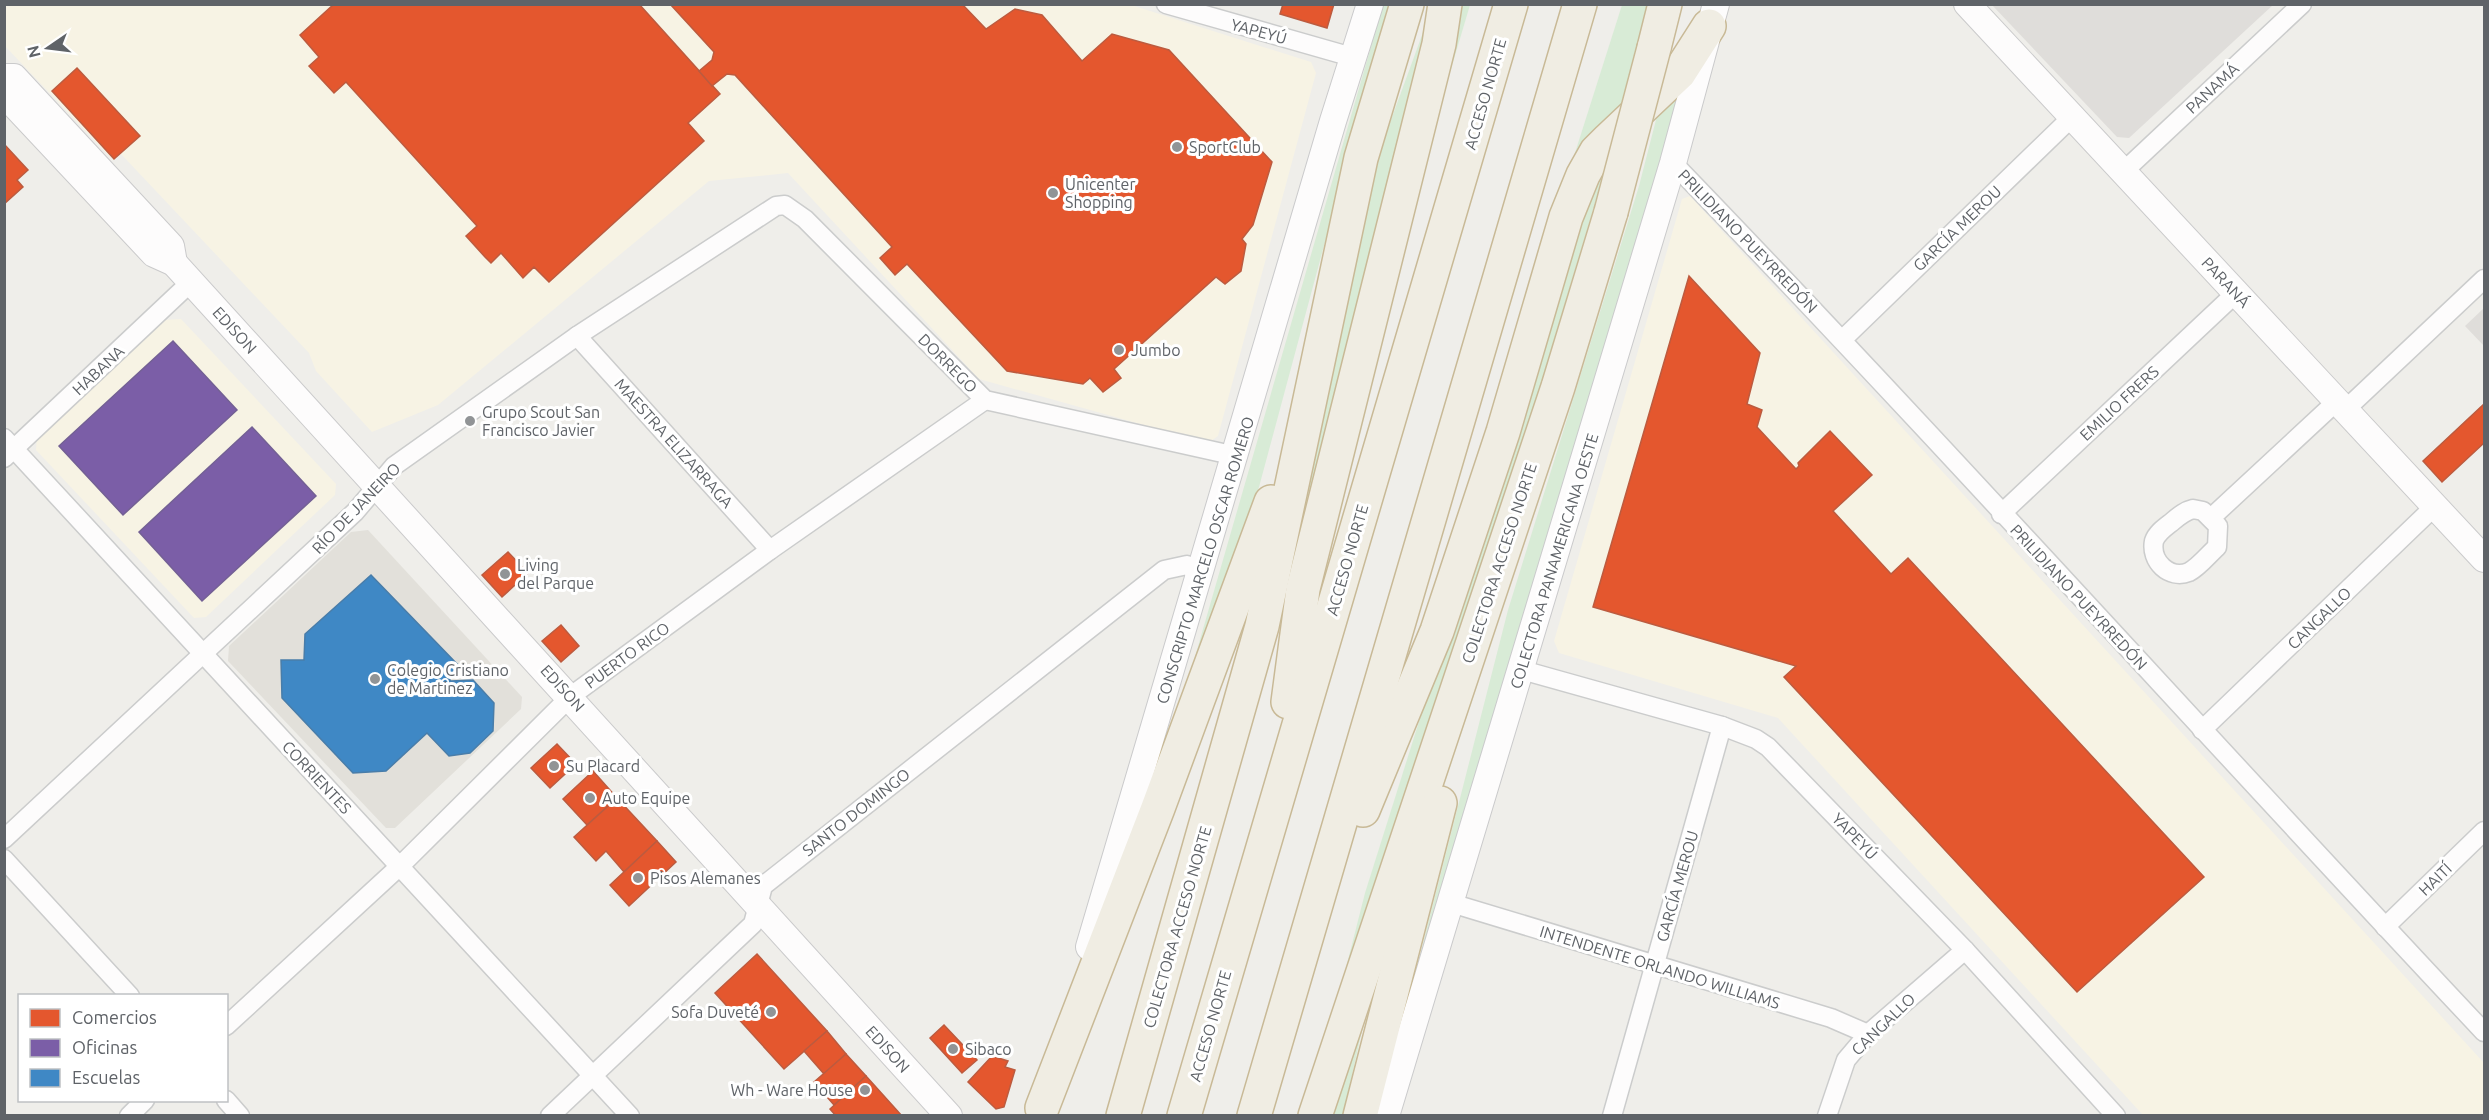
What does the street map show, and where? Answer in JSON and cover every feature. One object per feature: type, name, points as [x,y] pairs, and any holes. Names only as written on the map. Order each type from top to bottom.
[{"type":"highway","name":"COLECTORA ACCESO NORTE","points":[[1123,1116],[1262,626],[1361,158],[1407,4]]},
{"type":"highway","points":[[1274,807],[1303,590],[1439,44],[1445,4]]},
{"type":"highway","name":"ACCESO NORTE","points":[[1184,1116],[1511,4]]},
{"type":"highway","points":[[1254,1116],[1580,4]]},
{"type":"highway","name":"COLECTORA ACCESO NORTE","points":[[1315,1116],[1508,536],[1611,212],[1665,4]]},
{"type":"highway","points":[[1297,970],[1437,631],[1503,432],[1566,217],[1583,175],[1596,152],[1608,138],[1679,73],[1713,15]]},
{"type":"highway","points":[[1041,1112],[1252,555],[1322,349]]},
{"type":"highway","points":[[1360,1116],[1508,536]]},
{"type":"street","name":"YAPEYÚ","points":[[1166,4],[1352,57]]},
{"type":"street","name":"CONSCRIPTO MARCELO OSCAR ROMERO","points":[[1041,1112],[1352,57],[1370,4]]},
{"type":"street","name":"PARANÁ","points":[[1967,4],[2484,559]]},
{"type":"street","name":"PANAMÁ","points":[[2123,172],[2302,4]]},
{"type":"street","name":"COLECTORA PANAMERICANA OESTE","points":[[1386,1116],[1673,163],[1713,15]]},
{"type":"street","name":"EDISON","points":[[4,76],[14,77],[129,199],[171,246],[183,273]]},
{"type":"street","name":"EDISON","points":[[4,94],[154,254],[183,273],[375,486],[571,696],[949,1116]]},
{"type":"street","name":"GARCÍA MEROU","points":[[1843,339],[2072,117]]},
{"type":"street","name":"PRILIDIANO PUEYRREDÓN","points":[[1673,163],[1843,339],[2001,514],[2484,1032]]},
{"type":"street","name":"DORREGO","points":[[776,206],[785,205],[805,219],[985,400],[1236,456]]},
{"type":"street","name":"RÍO DE JANEIRO","points":[[4,839],[355,513],[375,486],[394,466],[577,336],[776,206]]},
{"type":"street","name":"HABANA","points":[[8,448],[183,273]]},
{"type":"street","points":[[2212,517],[2484,279]]},
{"type":"street","name":"EMILIO FRERS","points":[[2001,514],[2236,293]]},
{"type":"street","name":"MAESTRA ELIZARRAGA","points":[[577,336],[770,550]]},
{"type":"street","name":"PUERTO RICO","points":[[228,1024],[400,866],[571,696],[770,550],[985,400]]},
{"type":"street","name":"CORRIENTES","points":[[8,448],[204,654],[630,1116]]},
{"type":"street","name":"CANGALLO","points":[[2202,730],[2435,506]]},
{"type":"street","name":"SANTO DOMINGO","points":[[550,1116],[753,924],[763,886],[1164,570],[1187,565],[1193,569],[1197,582]]},
{"type":"street","name":"YAPEYÚ","points":[[1522,670],[1722,726],[1756,739],[1768,747],[1965,950],[2116,1116]]},
{"type":"street","name":"GARCÍA MEROU","points":[[1612,1116],[1722,726]]},
{"type":"street","name":"HAITÍ","points":[[2385,927],[2484,831]]},
{"type":"street","points":[[4,859],[128,994]]},
{"type":"street","name":"INTENDENTE ORLANDO WILLIAMS","points":[[1451,903],[1832,1018],[1868,1034]]},
{"type":"street","name":"CANGALLO","points":[[1827,1116],[1846,1060],[1868,1034],[1965,950]]},
{"type":"street","points":[[129,1116],[145,1102]]},
{"type":"street","points":[[227,1102],[240,1116]]},
{"type":"shaded area","points":[[5,4],[1128,4],[1311,62],[1316,73],[1218,436],[1208,443],[979,379],[788,173],[709,181],[438,405],[372,432],[316,371],[309,353],[121,154],[113,160],[5,46]]},
{"type":"shaded area","points":[[1992,5],[2273,5],[2129,138],[2117,137]]},
{"type":"shaded area","points":[[1690,196],[2484,1063],[2484,1115],[2143,1115],[1778,718],[1559,653],[1554,641],[1682,199]]},
{"type":"shaded area","points":[[2484,308],[2484,346],[2465,326]]},
{"type":"shaded area","points":[[181,319],[336,484],[335,495],[206,617],[194,618],[36,450],[37,437],[164,320]]},
{"type":"shaded area","name":"Colegio Cristiano de Martinez","points":[[368,530],[522,697],[521,709],[395,828],[386,828],[228,661],[229,646],[351,532]]},
{"type":"green space","points":[[1383,5],[1396,5],[1364,97],[1259,487],[1167,754]]},
{"type":"green space","points":[[1433,5],[1274,640],[1380,150]]},
{"type":"green space","points":[[1457,5],[1470,5],[1421,170]]},
{"type":"green space","points":[[1622,5],[1647,5],[1621,111],[1567,178]]},
{"type":"green space","points":[[1686,93],[1379,1116],[1508,610],[1639,186],[1658,112]]},
{"type":"green space","points":[[1607,163],[1503,510],[1332,1023],[1365,893],[1572,236]]},
{"type":"green space","points":[[1370,995],[1343,1115],[1334,1115]]},
{"type":"building: Comercios","points":[[334,4],[639,4],[720,94],[688,123],[704,141],[549,282],[534,267],[523,278],[501,253],[491,263],[466,236],[477,226],[346,82],[334,93],[309,66],[319,57],[300,35]]},
{"type":"building: Comercios","name":"Unicenter Shopping","points":[[670,4],[962,4],[986,29],[1015,9],[1042,15],[1082,61],[1112,34],[1169,50],[1272,162],[1253,225],[1242,239],[1246,244],[1241,271],[1225,284],[1216,277],[1114,369],[1121,378],[1103,392],[1090,378],[1083,384],[1007,371],[907,264],[895,275],[880,258],[892,247],[735,75],[727,74],[712,86],[699,71],[712,60],[714,52]]},
{"type":"building: Comercios","points":[[1283,4],[1334,4],[1327,28],[1280,14]]},
{"type":"building: Comercios","points":[[77,68],[140,136],[114,159],[52,91]]},
{"type":"building: Comercios","points":[[4,144],[28,170],[17,180],[23,187],[4,204]]},
{"type":"building: Comercios","points":[[1689,276],[1760,353],[1747,404],[1762,410],[1757,427],[1796,469],[1799,466],[1798,463],[1830,431],[1872,475],[1833,511],[1891,574],[1908,558],[2204,877],[2077,992],[1784,677],[1796,666],[1593,607]]},
{"type":"building: Comercios","points":[[2484,404],[2484,443],[2442,482],[2423,461]]},
{"type":"building: Comercios","name":"Living del Parque","points":[[508,552],[528,573],[502,597],[482,575]]},
{"type":"building: Comercios","points":[[561,625],[579,646],[561,662],[542,641]]},
{"type":"building: Comercios","name":"Su Placard","points":[[557,744],[576,764],[550,788],[531,768]]},
{"type":"building: Comercios","name":"Auto Equipe","points":[[593,771],[617,798],[587,825],[563,799]]},
{"type":"building: Comercios","points":[[617,798],[657,841],[624,872],[606,851],[596,861],[574,837]]},
{"type":"building: Comercios","name":"Pisos Alemanes","points":[[657,841],[676,862],[629,906],[610,885]]},
{"type":"building: Comercios","name":"Sofa Duveté","points":[[757,954],[827,1031],[784,1069],[715,993]]},
{"type":"building: Comercios","name":"Sibaco","points":[[944,1025],[977,1060],[962,1073],[930,1038]]},
{"type":"building: Comercios","points":[[827,1031],[846,1054],[824,1074],[804,1051]]},
{"type":"building: Comercios","points":[[846,1054],[866,1076],[834,1105],[814,1082]]},
{"type":"building: Comercios","points":[[992,1056],[1008,1061],[1005,1067],[1015,1070],[1004,1107],[996,1109],[968,1082]]},
{"type":"building: Comercios","name":"Wh - Ware House","points":[[866,1076],[902,1116],[836,1116],[830,1109]]},
{"type":"building: Oficinas","points":[[173,341],[237,410],[123,515],[59,446]]},
{"type":"building: Oficinas","points":[[252,427],[316,496],[202,601],[139,532]]},
{"type":"building: Escuelas","points":[[371,575],[459,666],[447,677],[451,681],[473,680],[494,703],[493,731],[470,753],[449,756],[427,733],[386,771],[353,773],[282,698],[281,660],[304,660],[305,634]]},
{"type":"place","name":"SportClub","points":[[1177,147]]},
{"type":"place","name":"Unicenter Shopping","points":[[1053,193]]},
{"type":"place","name":"Jumbo","points":[[1119,350]]},
{"type":"place","name":"Grupo Scout San Francisco Javier","points":[[470,421]]},
{"type":"place","name":"Living del Parque","points":[[505,574]]},
{"type":"place","name":"Colegio Cristiano de Martinez","points":[[375,679]]},
{"type":"place","name":"Su Placard","points":[[554,766]]},
{"type":"place","name":"Auto Equipe","points":[[590,798]]},
{"type":"place","name":"Pisos Alemanes","points":[[638,878]]},
{"type":"place","name":"Sofa Duveté","points":[[771,1012]]},
{"type":"place","name":"Sibaco","points":[[953,1049]]},
{"type":"place","name":"Wh - Ware House","points":[[865,1090]]}]
